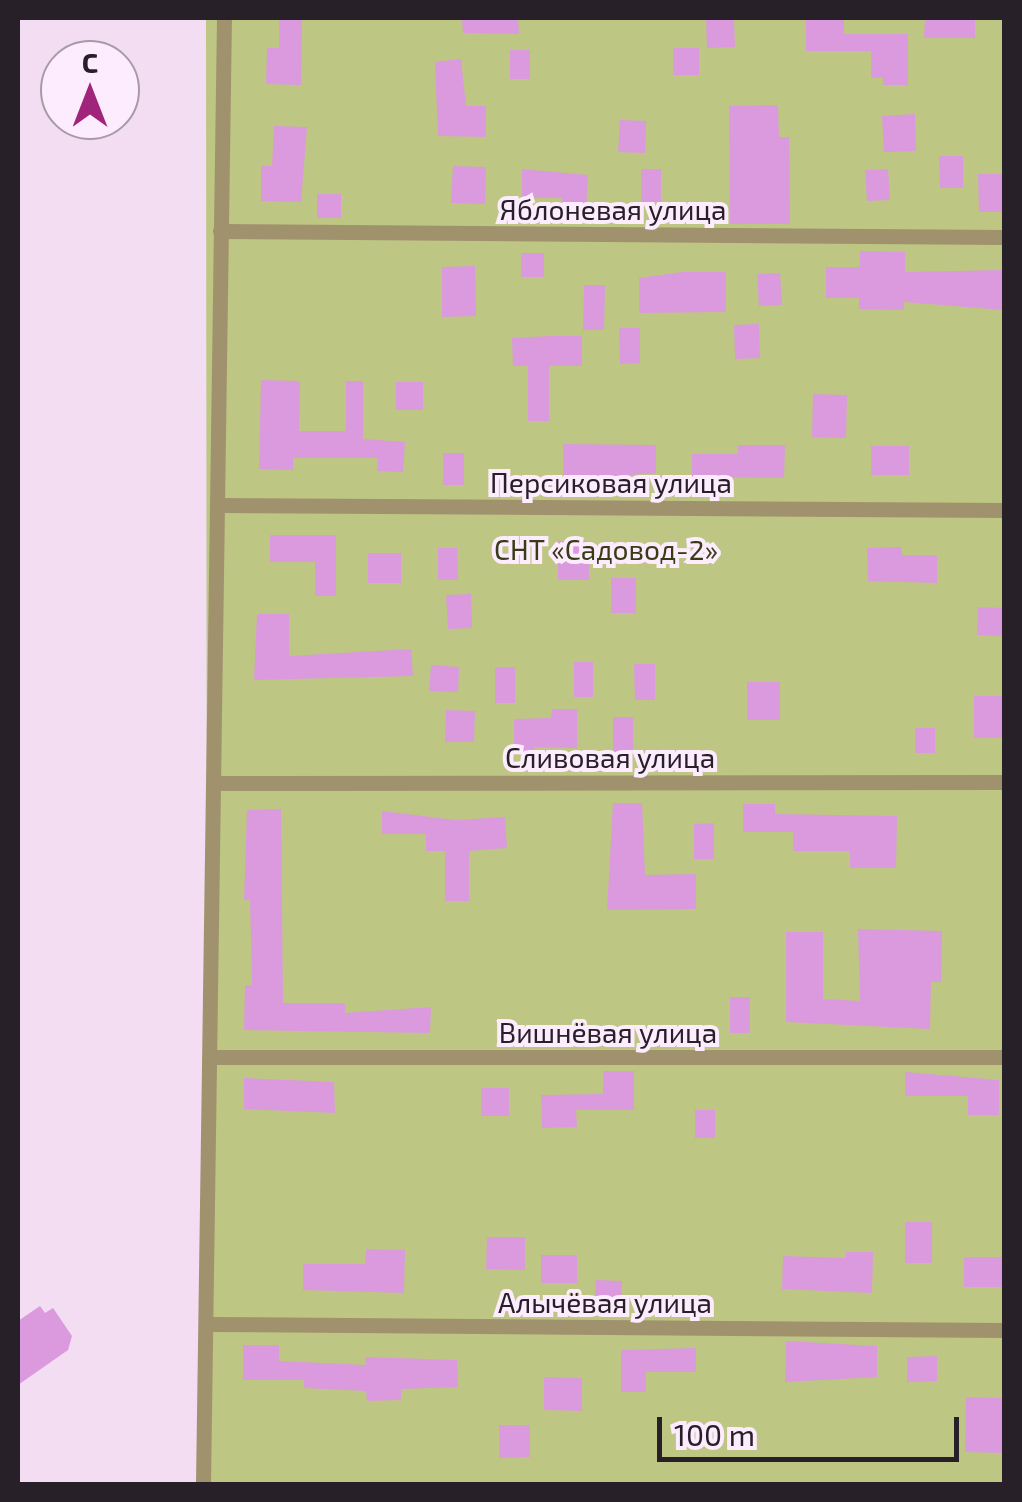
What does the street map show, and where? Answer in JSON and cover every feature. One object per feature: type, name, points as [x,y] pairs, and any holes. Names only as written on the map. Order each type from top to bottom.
[{"type":"street","points":[[203,1484],[224,18]]},
{"type":"street","name":"Яблоневая улица","points":[[220,231],[1004,237]]},
{"type":"street","name":"Персиковая улица","points":[[218,505],[1004,510]]},
{"type":"street","name":"Сливовая улица","points":[[215,783],[1004,782]]},
{"type":"street","name":"Вишнёвая улица","points":[[211,1057],[1004,1056]]},
{"type":"street","name":"Алычёвая улица","points":[[206,1324],[1004,1330]]},
{"type":"green space","name":"СНТ «Садовод-2»","points":[[206,18],[1004,18],[1004,1484],[200,1484],[207,1080]]},
{"type":"building","points":[[279,18],[302,18],[301,85],[266,84],[267,48],[279,48]]},
{"type":"building","points":[[462,18],[518,18],[519,34],[463,33]]},
{"type":"building","points":[[706,18],[734,18],[735,47],[707,48]]},
{"type":"building","points":[[925,18],[975,18],[975,38],[924,38]]},
{"type":"building","points":[[806,19],[844,19],[844,34],[908,34],[908,85],[883,85],[883,78],[871,78],[871,51],[806,51]]},
{"type":"building","points":[[673,48],[699,48],[699,75],[673,75]]},
{"type":"building","points":[[510,50],[530,50],[530,79],[510,79]]},
{"type":"building","points":[[461,59],[466,106],[486,106],[486,137],[438,136],[435,62]]},
{"type":"building","points":[[778,105],[779,137],[789,137],[790,224],[730,224],[729,106]]},
{"type":"building","points":[[915,114],[916,151],[884,152],[882,116]]},
{"type":"building","points":[[620,120],[646,121],[645,153],[618,152]]},
{"type":"building","points":[[274,126],[307,127],[301,202],[261,201],[261,166],[272,166]]},
{"type":"building","points":[[939,156],[963,156],[963,188],[940,188]]},
{"type":"building","points":[[453,166],[486,167],[485,204],[451,203]]},
{"type":"building","points":[[522,169],[588,175],[586,211],[562,210],[562,198],[522,198]]},
{"type":"building","points":[[641,169],[661,169],[661,202],[641,202]]},
{"type":"building","points":[[888,169],[890,200],[867,201],[865,170]]},
{"type":"building","points":[[978,174],[1004,174],[1004,212],[979,212]]},
{"type":"building","points":[[317,194],[341,194],[341,218],[317,218]]},
{"type":"building","points":[[860,251],[905,252],[905,272],[1004,270],[1004,310],[904,302],[904,310],[859,309],[859,298],[826,298],[826,267],[860,267]]},
{"type":"building","points":[[521,253],[544,253],[544,277],[521,277]]},
{"type":"building","points":[[475,266],[476,316],[442,317],[442,267]]},
{"type":"building","points":[[682,272],[726,272],[726,312],[639,313],[639,278]]},
{"type":"building","points":[[780,273],[782,305],[759,306],[757,274]]},
{"type":"building","points":[[584,285],[605,285],[604,330],[583,330]]},
{"type":"building","points":[[759,324],[760,358],[735,359],[734,325]]},
{"type":"building","points":[[619,328],[640,328],[640,363],[620,364]]},
{"type":"building","points":[[582,336],[582,366],[549,366],[549,421],[528,421],[528,366],[513,366],[512,338]]},
{"type":"building","points":[[261,380],[300,381],[299,431],[346,431],[346,381],[363,381],[363,439],[405,442],[403,472],[377,471],[378,458],[293,458],[293,470],[259,469]]},
{"type":"building","points":[[396,382],[423,382],[423,410],[396,410]]},
{"type":"building","points":[[813,394],[847,395],[846,438],[812,437]]},
{"type":"building","points":[[563,444],[656,445],[656,473],[563,480]]},
{"type":"building","points":[[738,445],[785,445],[784,478],[712,477],[712,486],[692,486],[692,454],[738,454]]},
{"type":"building","points":[[871,446],[909,446],[909,475],[871,475]]},
{"type":"building","points":[[443,453],[464,453],[464,485],[443,485]]},
{"type":"building","points":[[270,535],[336,535],[336,596],[315,596],[315,562],[270,562]]},
{"type":"building","points":[[558,541],[589,541],[589,580],[558,580]]},
{"type":"building","points":[[901,547],[902,555],[937,555],[937,583],[868,581],[867,548]]},
{"type":"building","points":[[438,548],[457,548],[458,580],[438,580]]},
{"type":"building","points":[[368,553],[401,553],[401,583],[368,583]]},
{"type":"building","points":[[611,578],[636,578],[636,613],[611,613]]},
{"type":"building","points":[[471,594],[472,628],[448,629],[446,595]]},
{"type":"building","points":[[978,607],[1004,608],[1004,636],[977,635]]},
{"type":"building","points":[[257,614],[289,614],[289,656],[411,649],[413,676],[254,680]]},
{"type":"building","points":[[574,662],[593,662],[593,697],[574,697]]},
{"type":"building","points":[[634,664],[655,664],[655,700],[635,700]]},
{"type":"building","points":[[431,665],[459,667],[458,692],[429,691]]},
{"type":"building","points":[[495,667],[515,667],[515,703],[495,703]]},
{"type":"building","points":[[747,682],[780,682],[780,720],[747,720]]},
{"type":"building","points":[[974,696],[1004,696],[1004,738],[974,738]]},
{"type":"building","points":[[552,709],[577,709],[577,748],[534,747],[534,754],[514,754],[514,719],[551,718]]},
{"type":"building","points":[[446,710],[475,711],[474,742],[445,742]]},
{"type":"building","points":[[613,717],[633,717],[633,752],[613,753]]},
{"type":"building","points":[[915,728],[935,728],[935,753],[915,753]]},
{"type":"building","points":[[613,803],[642,803],[645,875],[696,874],[696,909],[607,910]]},
{"type":"building","points":[[743,804],[775,804],[775,814],[897,816],[896,868],[850,868],[850,851],[793,851],[793,832],[743,832]]},
{"type":"building","points":[[281,809],[283,1003],[345,1003],[345,1013],[431,1007],[430,1033],[244,1030],[245,985],[252,985],[250,900],[244,900],[247,810]]},
{"type":"building","points":[[382,811],[455,820],[505,817],[507,848],[469,851],[469,901],[445,901],[445,851],[426,851],[426,834],[382,834]]},
{"type":"building","points":[[714,823],[714,859],[694,859],[694,824]]},
{"type":"building","points":[[858,929],[942,931],[941,982],[931,982],[930,1029],[786,1022],[786,932],[823,932],[823,999],[860,1001]]},
{"type":"building","points":[[730,997],[750,997],[750,1033],[730,1033]]},
{"type":"building","points":[[603,1071],[634,1071],[634,1110],[576,1110],[577,1127],[542,1128],[541,1095],[603,1094]]},
{"type":"building","points":[[905,1072],[999,1080],[999,1115],[968,1115],[968,1096],[905,1096]]},
{"type":"building","points":[[244,1078],[334,1082],[335,1113],[244,1109]]},
{"type":"building","points":[[481,1088],[509,1088],[509,1116],[481,1116]]},
{"type":"building","points":[[695,1110],[715,1110],[715,1138],[695,1138]]},
{"type":"building","points":[[905,1222],[932,1222],[932,1263],[905,1263]]},
{"type":"building","points":[[487,1237],[525,1237],[525,1270],[486,1269]]},
{"type":"building","points":[[366,1249],[405,1250],[404,1293],[303,1290],[303,1264],[365,1264]]},
{"type":"building","points":[[846,1252],[873,1252],[872,1293],[782,1289],[783,1256],[846,1258]]},
{"type":"building","points":[[541,1255],[577,1255],[577,1283],[541,1283]]},
{"type":"building","points":[[964,1257],[1004,1257],[1004,1287],[964,1287]]},
{"type":"building","points":[[596,1280],[622,1281],[621,1305],[595,1304]]},
{"type":"building","points":[[40,1306],[45,1313],[53,1308],[72,1336],[68,1350],[18,1385],[18,1321]]},
{"type":"building","points":[[786,1341],[877,1346],[877,1377],[785,1382]]},
{"type":"building","points":[[243,1345],[279,1345],[279,1361],[366,1365],[365,1357],[457,1360],[458,1387],[401,1389],[401,1400],[367,1401],[366,1391],[304,1388],[304,1380],[243,1380]]},
{"type":"building","points":[[696,1348],[696,1372],[646,1372],[646,1392],[621,1392],[621,1350]]},
{"type":"building","points":[[937,1356],[937,1381],[907,1382],[907,1357]]},
{"type":"building","points":[[544,1377],[582,1378],[582,1411],[544,1410]]},
{"type":"building","points":[[966,1397],[1004,1398],[1004,1453],[965,1452]]},
{"type":"building","points":[[499,1425],[530,1425],[530,1457],[499,1458]]}]
